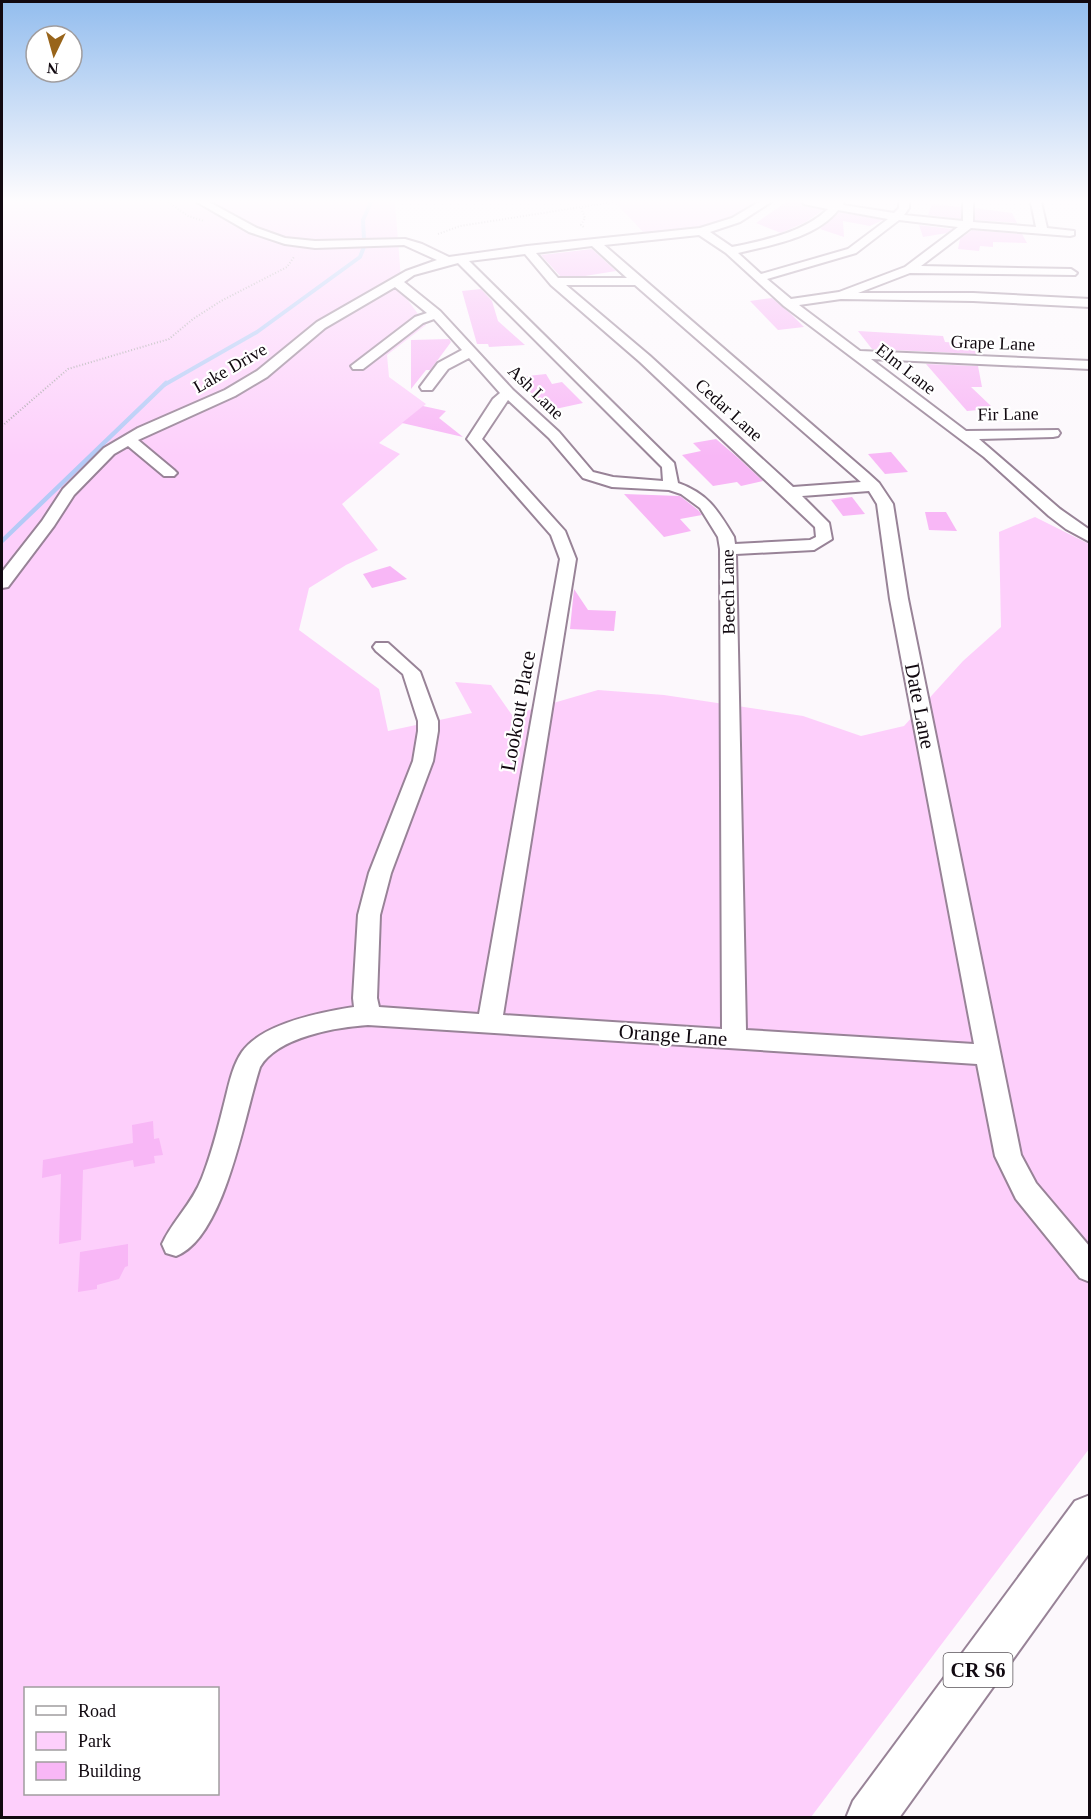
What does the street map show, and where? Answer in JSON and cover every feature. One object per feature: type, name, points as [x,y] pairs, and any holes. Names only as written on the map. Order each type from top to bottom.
[{"type":"main road","name":"CR S6","points":[[870,1818],[1089,1516]]},
{"type":"street","name":"Lake Drive","points":[[2,583],[48,523],[68,492],[109,451],[128,439],[230,393],[262,374],[321,325],[384,287]]},
{"type":"street","name":"Ash Lane","points":[[403,287],[436,314],[508,393],[554,435],[588,475],[612,482],[671,486]]},
{"type":"street","points":[[489,287],[669,466],[671,486]]},
{"type":"street","name":"Cedar Lane","points":[[561,287],[645,359],[823,526],[824,539],[803,547],[728,549]]},
{"type":"street","name":"Date Lane","points":[[645,287],[874,486],[885,504],[899,599],[1008,1156],[1026,1191],[1089,1269]]},
{"type":"street","name":"Elm Lane","points":[[769,287],[963,435],[1028,491],[1078,531],[1089,537]]},
{"type":"street","points":[[788,303],[841,295],[862,287]]},
{"type":"street","points":[[841,295],[973,297],[1089,303]]},
{"type":"street","points":[[358,366],[419,320],[436,314]]},
{"type":"street","points":[[428,387],[443,366],[471,351]]},
{"type":"street","name":"Grape Lane","points":[[859,355],[1089,365]]},
{"type":"street","name":"Lookout Place","points":[[490,1023],[567,559],[559,534],[474,439],[498,402],[508,393]]},
{"type":"street","name":"Fir Lane","points":[[963,435],[1053,434]]},
{"type":"street","points":[[128,439],[169,473]]},
{"type":"street","name":"Beech Lane","points":[[671,486],[698,497],[706,505],[726,537],[728,549],[734,1039]]},
{"type":"street","points":[[789,492],[874,486]]},
{"type":"street","points":[[362,1016],[369,915],[380,873],[423,761],[429,731],[411,672],[382,647]]},
{"type":"street","name":"Orange Lane","points":[[176,1244],[203,1207],[225,1151],[252,1058],[264,1045],[278,1036],[362,1016],[989,1055]]},
{"type":"path","points":[[2,426],[68,369],[169,339],[193,319],[246,287]]},
{"type":"green space","points":[[2,287],[402,287],[402,292],[426,325],[387,355],[389,377],[426,404],[379,443],[400,454],[342,504],[378,550],[346,565],[309,588],[299,630],[379,689],[388,731],[472,713],[455,682],[491,685],[512,715],[598,690],[664,695],[803,716],[861,736],[904,726],[963,661],[1001,627],[999,532],[1035,517],[1089,544],[1089,1449],[811,1817],[2,1818]]},
{"type":"building","points":[[481,289],[492,301],[498,321],[525,345],[489,347],[488,344],[477,344],[462,291]]},
{"type":"building","points":[[772,298],[804,327],[778,330],[750,301]]},
{"type":"building","points":[[858,331],[943,336],[945,342],[974,344],[976,354],[872,349]]},
{"type":"building","points":[[449,339],[451,342],[437,361],[430,370],[426,370],[411,389],[411,340]]},
{"type":"building","points":[[926,364],[978,366],[982,387],[971,387],[991,406],[988,407],[989,409],[967,411]]},
{"type":"building","points":[[546,374],[552,384],[562,382],[583,403],[546,411],[518,377]]},
{"type":"building","points":[[423,406],[446,411],[439,418],[463,437],[402,423]]},
{"type":"building","points":[[716,439],[763,481],[741,486],[737,482],[713,486],[682,455],[701,451],[693,443]]},
{"type":"building","points":[[891,452],[908,472],[885,474],[868,454]]},
{"type":"building","points":[[624,494],[680,496],[702,515],[680,519],[691,531],[664,537]]},
{"type":"building","points":[[852,497],[865,514],[843,516],[831,500]]},
{"type":"building","points":[[925,512],[946,512],[957,531],[929,530]]},
{"type":"building","points":[[390,566],[407,579],[372,588],[363,574]]},
{"type":"building","points":[[574,589],[588,610],[616,611],[614,631],[570,629]]},
{"type":"building","points":[[153,1121],[154,1139],[159,1138],[163,1155],[154,1156],[155,1163],[134,1167],[133,1160],[83,1170],[81,1240],[59,1244],[61,1174],[42,1178],[43,1160],[133,1143],[132,1125]]},
{"type":"building","points":[[128,1244],[128,1266],[125,1267],[119,1279],[97,1285],[97,1289],[78,1292],[80,1252]]},
{"type":"waterway","points":[[164,385],[257,332],[319,287]]},
{"type":"waterway","points":[[2,541],[166,383]]}]
